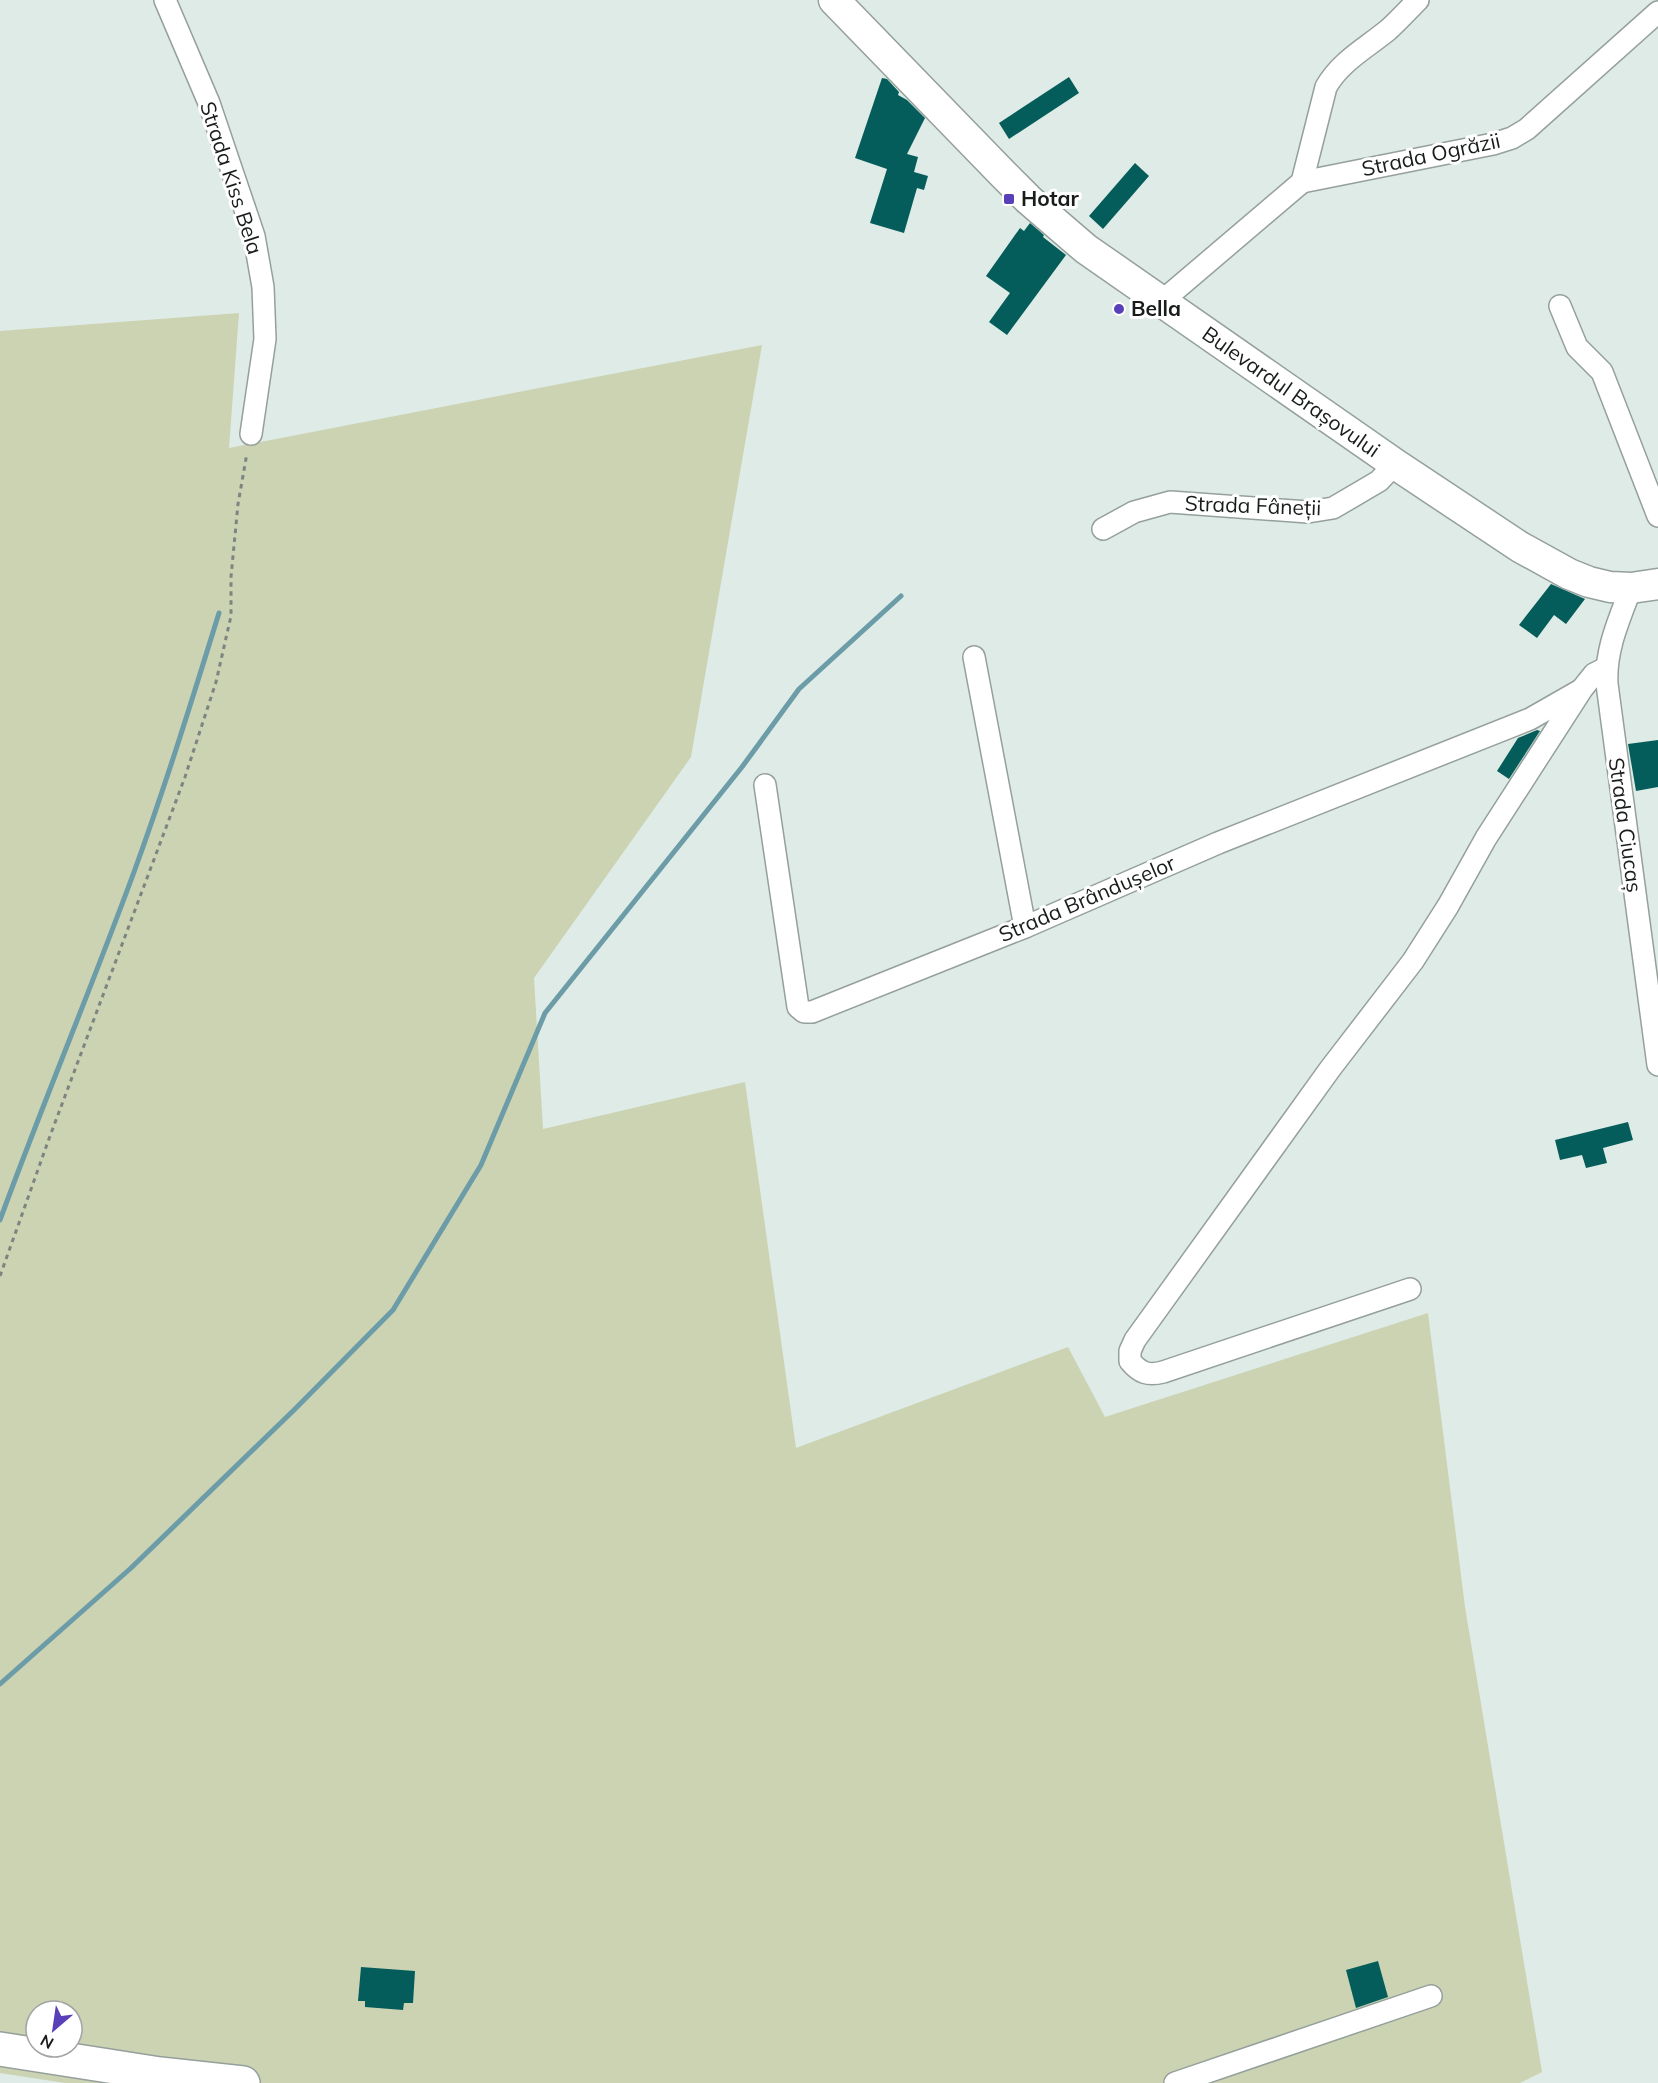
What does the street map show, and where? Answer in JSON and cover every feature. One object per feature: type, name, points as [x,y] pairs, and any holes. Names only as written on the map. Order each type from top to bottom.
[{"type":"main road","name":"Bulevardul Brașovului","points":[[834,0],[1029,200],[1086,249],[1395,464],[1496,532],[1547,563],[1589,582],[1610,587],[1645,586]]},
{"type":"main road","points":[[0,2049],[160,2074],[243,2083]]},
{"type":"street","name":"Strada Kiss Bela","points":[[165,0],[209,103],[254,236],[263,287],[266,339],[251,434]]},
{"type":"street","points":[[1161,302],[1302,182],[1326,87],[1331,77],[1389,29],[1418,0]]},
{"type":"street","name":"Strada Ogrăzii","points":[[1302,182],[1493,144],[1512,138],[1547,113],[1658,12]]},
{"type":"street","points":[[1560,306],[1576,347],[1602,372],[1658,516]]},
{"type":"street","name":"Strada Fâneții","points":[[1103,529],[1134,512],[1170,502],[1308,512],[1333,508],[1379,481],[1395,464]]},
{"type":"street","name":"Strada Ciucaș","points":[[1645,586],[1614,632],[1606,668],[1658,1065]]},
{"type":"street","points":[[974,657],[1024,927]]},
{"type":"street","name":"Strada Brândușelor","points":[[1410,1289],[1152,1375],[1144,1374],[1136,1369],[1130,1361],[1130,1351],[1135,1340],[1330,1069],[1413,961],[1448,906],[1491,830],[1582,689],[1594,674],[1606,668]]},
{"type":"street","name":"Strada Brândușelor","points":[[765,785],[798,1007],[804,1012],[812,1011],[1024,927],[1218,843],[1530,719],[1582,689]]},
{"type":"street","points":[[1175,2083],[1431,1996]]},
{"type":"path","points":[[0,1276],[50,1136],[186,777],[216,682],[231,616],[231,578],[238,504],[251,434]]},
{"type":"green space","points":[[239,313],[229,448],[762,345],[691,757],[534,978],[543,1129],[745,1082],[796,1448],[1068,1347],[1105,1417],[1428,1313],[1465,1607],[1542,2072],[1520,2083],[65,2083],[0,2073],[0,331]]},
{"type":"building","points":[[1069,77],[1079,93],[1009,139],[999,123]]},
{"type":"building","points":[[882,78],[887,79],[899,92],[898,95],[907,100],[925,118],[907,154],[918,157],[914,172],[928,176],[924,190],[917,188],[904,233],[870,223],[887,169],[855,158]]},
{"type":"building","points":[[1135,163],[1149,176],[1103,229],[1089,216]]},
{"type":"building","points":[[1030,223],[1044,235],[1043,237],[1066,255],[1007,335],[989,322],[1010,293],[986,276],[1020,228],[1024,231]]},
{"type":"building","points":[[1551,584],[1585,599],[1566,624],[1554,615],[1537,638],[1519,625]]},
{"type":"building","points":[[1537,730],[1540,731],[1509,779],[1497,771],[1518,738]]},
{"type":"building","points":[[1658,740],[1658,787],[1636,791],[1628,744]]},
{"type":"building","points":[[1628,1122],[1633,1140],[1603,1148],[1607,1163],[1586,1168],[1582,1155],[1560,1160],[1555,1140]]},
{"type":"building","points":[[1378,1961],[1388,1997],[1356,2008],[1346,1970]]},
{"type":"building","points":[[361,1967],[415,1971],[413,2003],[404,2003],[403,2010],[365,2007],[365,2001],[358,2001]]},
{"type":"waterway","points":[[0,1684],[131,1568],[393,1310],[481,1165],[545,1013],[742,767],[799,689],[901,596]]},
{"type":"waterway","points":[[0,1220],[134,872],[219,613]]},
{"type":"place","name":"Hotar","points":[[1009,199]]},
{"type":"place","name":"Bella","points":[[1119,309]]}]
